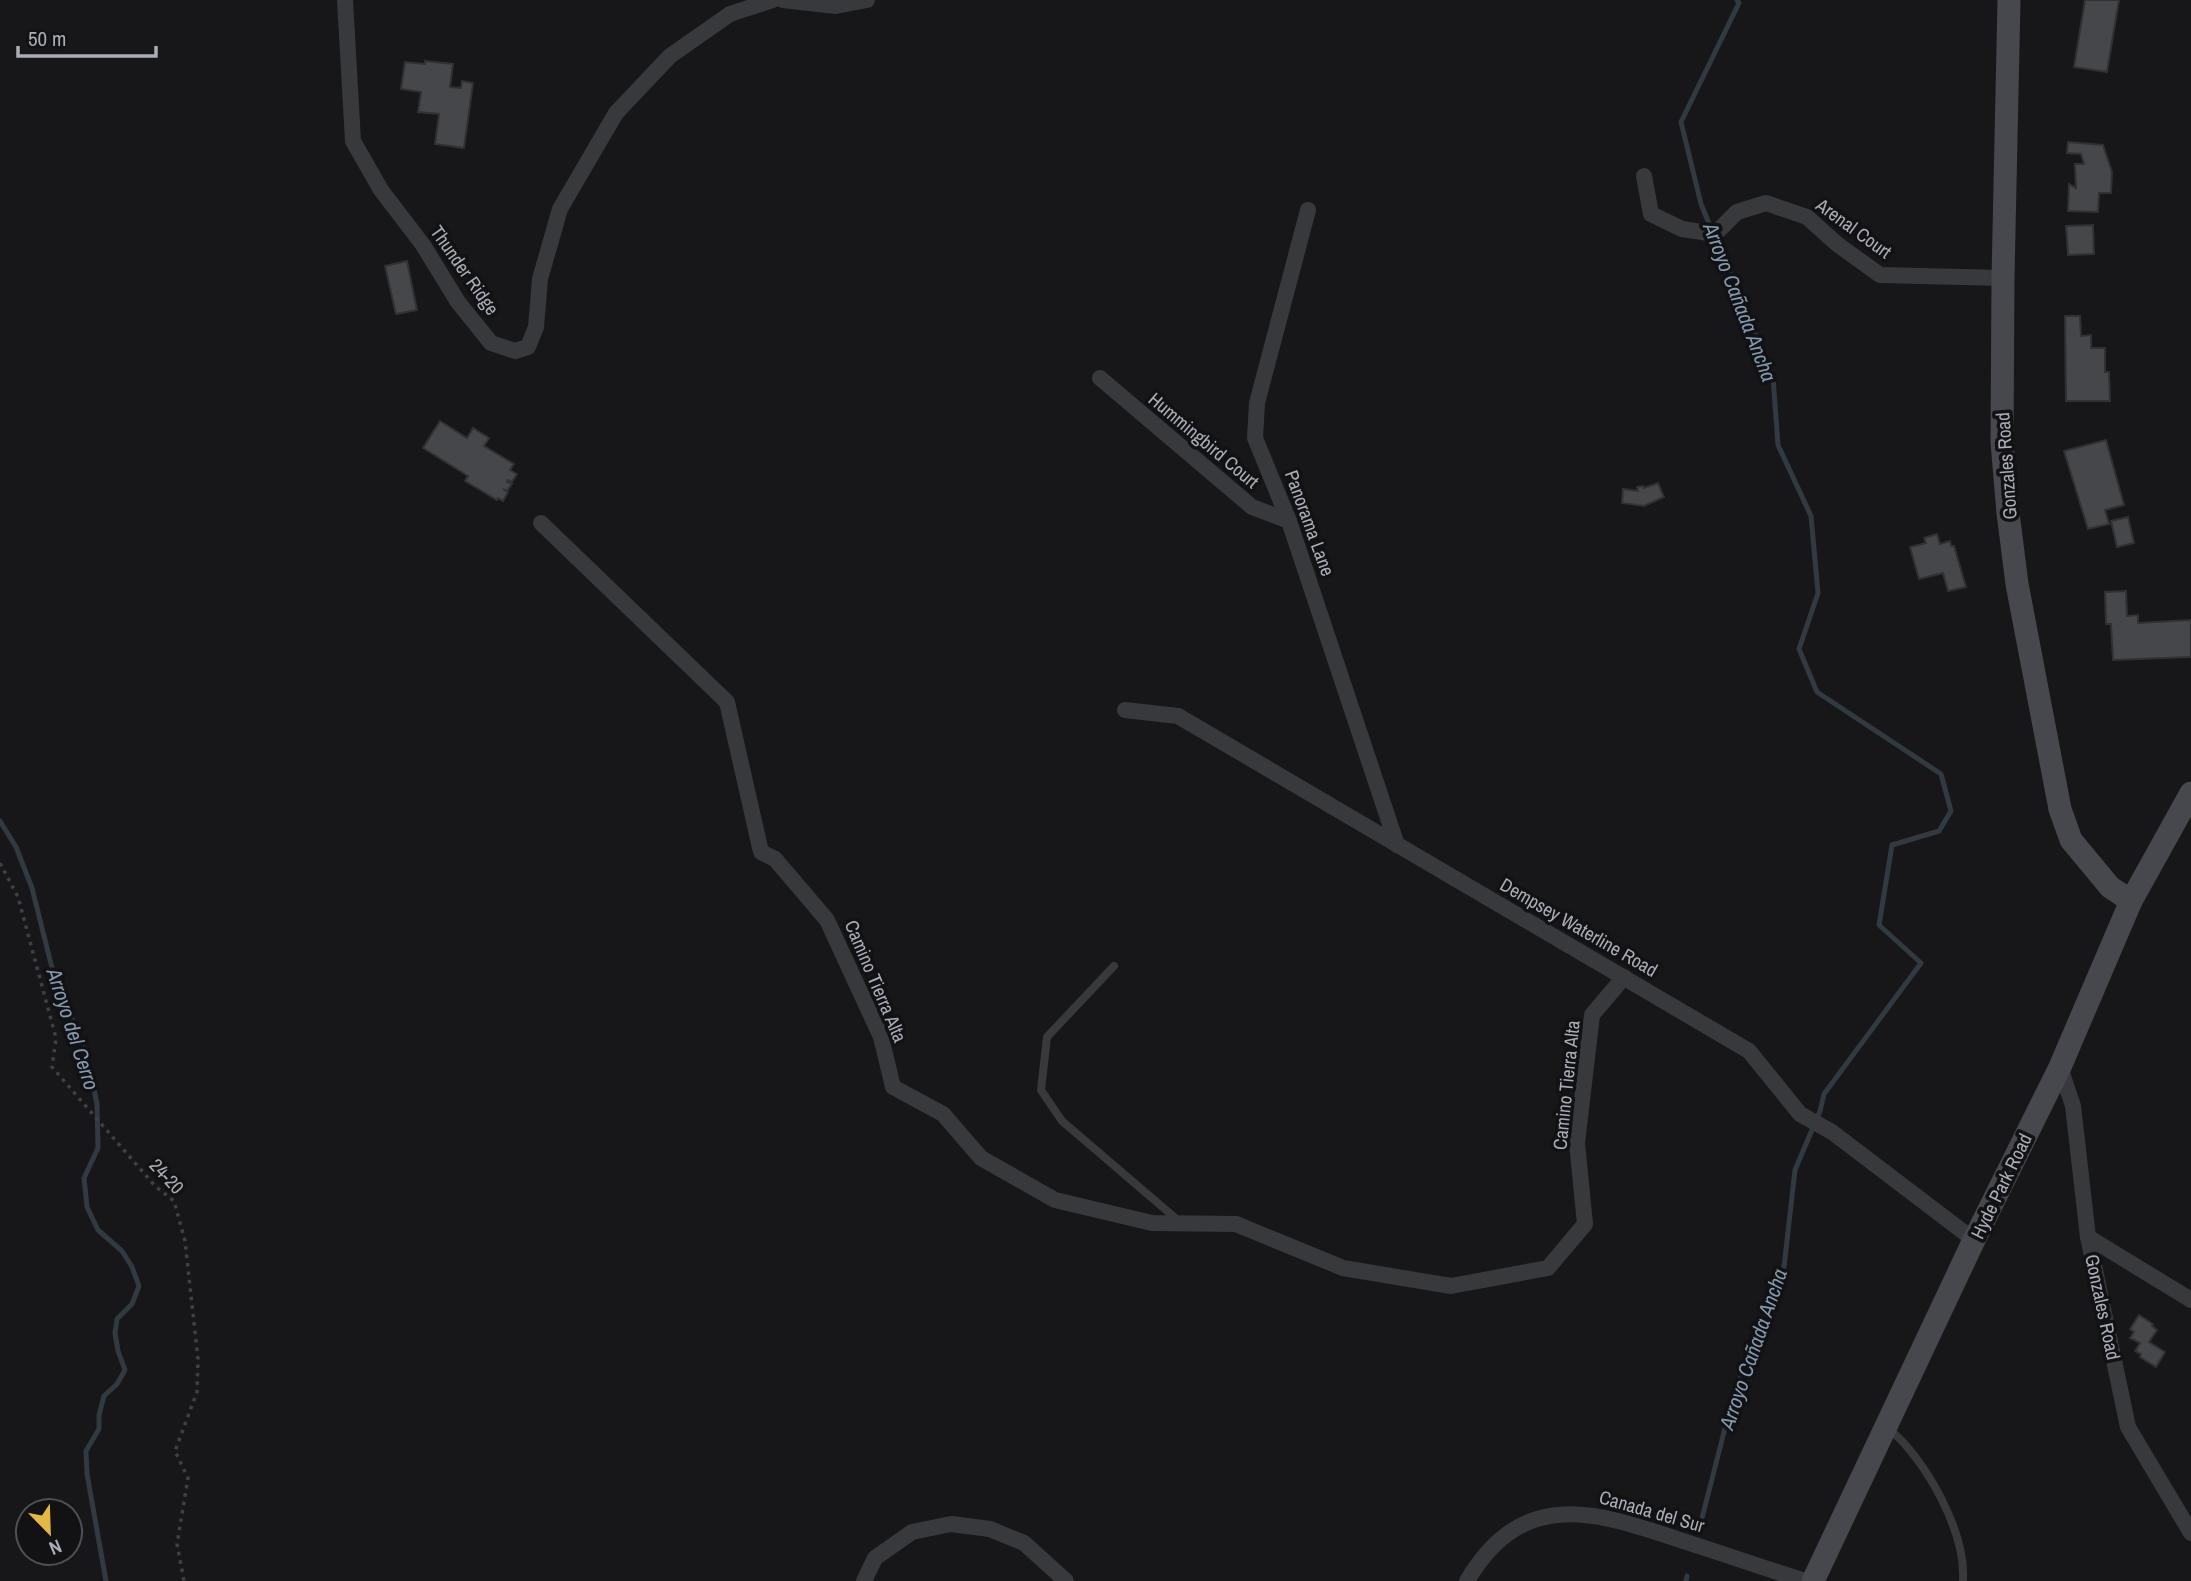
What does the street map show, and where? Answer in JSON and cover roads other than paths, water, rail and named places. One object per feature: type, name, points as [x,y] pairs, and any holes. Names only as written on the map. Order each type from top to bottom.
[{"type":"street","name":"Thunder Ridge","points":[[345,0],[353,141],[380,190],[424,246],[458,302],[491,343],[515,351],[528,347],[536,327],[540,279],[560,209],[616,113],[670,56],[730,14],[773,0]]},
{"type":"street","points":[[783,0],[836,6],[867,0]]},
{"type":"street","name":"Gonzales Road","points":[[2009,0],[2002,442],[2017,584],[2060,810],[2071,840],[2110,887],[2131,901]]},
{"type":"street","name":"Arenal Court","points":[[1644,176],[1651,214],[1682,229],[1715,234],[1737,212],[1766,203],[1807,217],[1880,275],[2003,278]]},
{"type":"street","name":"Panorama Lane","points":[[1308,210],[1257,403],[1255,438],[1289,521],[1397,845]]},
{"type":"street","name":"Hummingbird Court","points":[[1100,378],[1252,507],[1289,521]]},
{"type":"street","name":"Camino Tierra Alta","points":[[541,523],[727,702],[761,852],[775,859],[827,920],[881,1037],[893,1087],[943,1114],[982,1158],[1055,1200],[1152,1223],[1236,1224],[1343,1268],[1451,1286],[1548,1268],[1585,1224],[1577,1143],[1592,1015],[1623,977]]},
{"type":"street","name":"Dempsey Waterline Road","points":[[1125,710],[1178,716],[1749,1051],[1800,1114],[1832,1132],[1974,1240]]},
{"type":"street","name":"Hyde Park Road","points":[[1813,1581],[1974,1240],[2060,1067],[2131,901],[2191,793]]},
{"type":"street","name":"Gonzales Road","points":[[2060,1067],[2073,1106],[2088,1237],[2128,1427],[2191,1533]]},
{"type":"street","points":[[2088,1237],[2191,1300]]},
{"type":"street","name":"Canada del Sur","points":[[1467,1581],[1483,1557],[1509,1534],[1539,1518],[1572,1514],[1596,1515],[1630,1523],[1805,1581]]},
{"type":"street","points":[[863,1581],[874,1558],[912,1532],[951,1524],[990,1529],[1024,1543],[1066,1581]]},
{"type":"lane","points":[[1114,966],[1048,1037],[1041,1090],[1062,1121],[1182,1224]]},
{"type":"lane","points":[[1886,1427],[1907,1446],[1936,1490],[1957,1540],[1964,1581]]},
{"type":"waterway","name":"Arroyo Cañada Ancha","points":[[1702,1518],[1733,1397],[1784,1267],[1795,1170],[1820,1111],[1824,1094],[1921,963],[1879,925],[1892,845],[1939,831],[1951,811],[1941,774],[1817,692],[1799,649],[1818,593],[1811,516],[1778,445],[1773,377],[1701,204],[1681,122],[1739,3],[1737,0]]},
{"type":"waterway","name":"Arroyo del Cerro","points":[[0,821],[16,847],[32,888],[55,980],[89,1065],[97,1104],[98,1148],[84,1178],[87,1207],[98,1230],[122,1251],[139,1286],[132,1304],[117,1319],[115,1333],[125,1370],[117,1384],[104,1396],[99,1429],[86,1451],[87,1474],[106,1581]]},
{"type":"waterway","name":"Arroyo Cañada Ancha","points":[[1686,1581],[1687,1576]]}]
